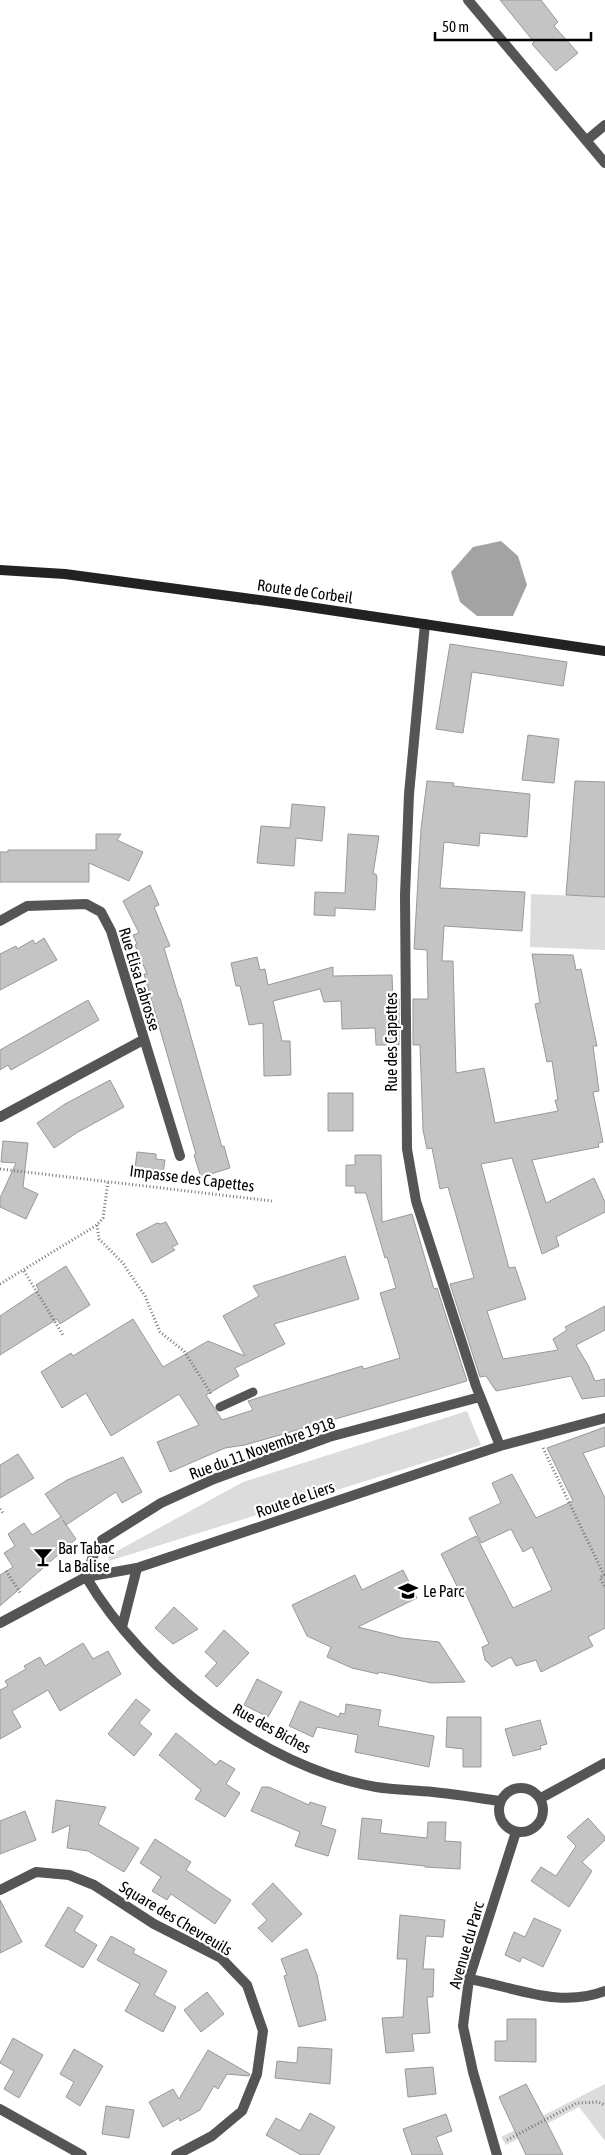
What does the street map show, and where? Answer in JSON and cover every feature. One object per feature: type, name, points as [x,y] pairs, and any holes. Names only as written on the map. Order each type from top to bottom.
[{"type":"street","points":[[468,0],[605,163]]},
{"type":"street","points":[[587,140],[605,125]]},
{"type":"street","name":"Route de Corbeil","points":[[0,570],[65,574],[289,604],[605,651]]},
{"type":"street","name":"Rue des Capettes","points":[[425,624],[410,794],[405,895],[406,1149],[416,1201],[480,1397],[500,1446]]},
{"type":"street","name":"Rue Elisa Labrosse","points":[[0,921],[26,906],[86,904],[101,912],[111,931],[180,1156]]},
{"type":"street","points":[[0,1117],[143,1040]]},
{"type":"street","name":"Rue du 11 Novembre 1918","points":[[86,1577],[93,1556],[102,1540],[160,1503],[214,1479],[330,1437],[480,1397]]},
{"type":"street","name":"Route de Liers","points":[[0,1623],[86,1577],[137,1568],[500,1446],[605,1418]]},
{"type":"street","points":[[122,1627],[137,1568]]},
{"type":"street","name":"Rue des Biches","points":[[86,1577],[102,1603],[140,1648],[181,1687],[228,1724],[278,1753],[324,1773],[376,1786],[500,1801]]},
{"type":"street","points":[[541,1798],[605,1763]]},
{"type":"street","points":[[525,1787],[534,1791],[541,1798],[544,1808],[543,1817],[539,1825],[530,1831],[516,1832],[506,1827],[501,1820],[498,1812],[500,1801],[507,1792],[514,1788],[525,1787]]},
{"type":"street","name":"Avenue du Parc","points":[[496,2151],[473,2072],[463,2026],[469,1979],[516,1832]]},
{"type":"street","name":"Square des Chevreuils","points":[[0,1890],[36,1872],[70,1875],[94,1885],[154,1924],[221,1958],[247,1985],[262,2031],[257,2074],[242,2111],[212,2136],[176,2155]]},
{"type":"street","points":[[469,1979],[556,1999],[580,1998],[605,1991]]},
{"type":"street","points":[[0,2109],[82,2155]]},
{"type":"lane","points":[[220,1407],[253,1392]]},
{"type":"path","name":"Impasse des Capettes","points":[[0,1169],[272,1201]]},
{"type":"path","points":[[0,1284],[97,1225],[103,1218],[108,1181]]},
{"type":"path","points":[[97,1225],[99,1240],[122,1262],[145,1296],[160,1332],[184,1351],[220,1407]]},
{"type":"path","points":[[24,1271],[63,1335]]},
{"type":"path","points":[[547,1432],[551,1442],[541,1444],[604,1576],[600,1578],[605,1588]]},
{"type":"path","points":[[6,1571],[30,1607]]},
{"type":"path","points":[[496,2151],[577,2104],[598,2102],[605,2105]]},
{"type":"shaded area","points":[[501,541],[518,556],[527,585],[513,616],[477,616],[460,602],[451,572],[473,547]]},
{"type":"shaded area","points":[[531,894],[605,897],[605,950],[530,947]]},
{"type":"shaded area","points":[[467,1411],[481,1445],[109,1561],[108,1556],[243,1482]]},
{"type":"shaded area","points":[[605,2084],[605,2141],[579,2107],[506,2145],[501,2137]]},
{"type":"building","points":[[500,0],[541,0],[558,22],[554,26],[578,53],[556,71],[532,44],[534,42]]},
{"type":"building","points":[[450,644],[567,662],[563,686],[472,672],[463,733],[436,729]]},
{"type":"building","points":[[528,735],[559,739],[554,783],[522,780]]},
{"type":"building","points":[[427,781],[454,783],[453,786],[530,794],[527,837],[480,833],[479,846],[444,842],[440,888],[525,892],[522,931],[444,926],[442,961],[453,961],[456,1073],[484,1068],[495,1123],[558,1111],[555,1100],[558,1100],[552,1061],[547,1062],[535,1004],[540,1003],[532,954],[573,955],[576,970],[581,969],[597,1046],[593,1046],[599,1091],[593,1092],[603,1142],[598,1143],[599,1147],[532,1160],[546,1203],[594,1178],[605,1202],[605,1212],[556,1237],[559,1246],[542,1254],[512,1158],[481,1164],[509,1268],[515,1267],[526,1299],[487,1311],[503,1359],[558,1350],[553,1339],[567,1330],[565,1327],[605,1306],[605,1330],[576,1345],[595,1381],[605,1379],[605,1396],[582,1399],[571,1376],[496,1391],[486,1376],[480,1377],[450,1284],[474,1278],[448,1187],[440,1189],[432,1148],[427,1149],[423,1130],[420,1045],[413,1045],[413,999],[428,999],[427,950],[414,949],[421,829]]},
{"type":"building","points":[[575,781],[605,782],[605,897],[566,895]]},
{"type":"building","points":[[292,804],[325,807],[322,841],[296,838],[294,866],[257,863],[261,826],[290,828]]},
{"type":"building","points":[[96,834],[121,834],[117,840],[143,852],[129,881],[89,863],[89,882],[0,882],[0,852],[8,852],[8,850],[96,850]]},
{"type":"building","points":[[348,834],[379,836],[373,874],[376,874],[377,878],[375,910],[335,908],[335,916],[314,915],[315,892],[345,893]]},
{"type":"building","points":[[150,885],[159,905],[154,907],[170,946],[164,948],[222,1147],[224,1146],[230,1168],[201,1177],[144,974],[147,974],[135,945],[137,944],[133,935],[139,933],[123,901]]},
{"type":"building","points":[[44,938],[57,960],[0,990],[0,954],[16,946],[17,949],[33,940],[35,944]]},
{"type":"building","points":[[257,957],[260,970],[265,969],[268,985],[333,967],[333,976],[392,975],[393,999],[399,999],[399,1045],[376,1045],[375,1028],[342,1029],[341,1001],[324,1002],[320,989],[273,1001],[282,1041],[290,1041],[291,1075],[264,1076],[263,1023],[249,1025],[240,986],[236,986],[231,963]]},
{"type":"building","points":[[88,1000],[99,1020],[11,1070],[8,1065],[0,1070],[0,1050]]},
{"type":"building","points":[[110,1080],[124,1107],[78,1132],[54,1148],[37,1123],[65,1104]]},
{"type":"building","points":[[328,1093],[353,1093],[353,1131],[328,1131]]},
{"type":"building","points":[[3,1141],[28,1143],[23,1187],[38,1194],[26,1219],[0,1207],[0,1198],[16,1163],[1,1162]]},
{"type":"building","points":[[137,1152],[156,1154],[156,1159],[165,1160],[162,1180],[134,1177]]},
{"type":"building","points":[[355,1155],[381,1155],[382,1222],[412,1214],[434,1289],[437,1288],[467,1381],[245,1445],[225,1448],[170,1472],[157,1442],[199,1425],[179,1394],[111,1436],[86,1393],[62,1408],[41,1372],[71,1353],[73,1356],[133,1319],[163,1367],[208,1341],[245,1356],[223,1316],[259,1296],[253,1286],[345,1256],[359,1299],[274,1324],[285,1344],[235,1368],[239,1376],[206,1395],[222,1420],[253,1410],[248,1401],[362,1366],[364,1369],[400,1358],[380,1293],[396,1288],[387,1257],[385,1258],[366,1193],[355,1193],[355,1186],[346,1186],[346,1165],[355,1165]]},
{"type":"building","points":[[166,1222],[178,1244],[172,1247],[175,1250],[152,1263],[136,1234],[157,1223]]},
{"type":"building","points":[[66,1266],[90,1305],[60,1324],[57,1319],[0,1355],[0,1316],[39,1290],[36,1285]]},
{"type":"building","points":[[605,1427],[605,1446],[583,1453],[605,1498],[605,1628],[588,1637],[593,1646],[541,1672],[536,1660],[516,1666],[511,1657],[492,1667],[485,1660],[482,1647],[489,1644],[466,1594],[462,1596],[441,1554],[476,1536],[513,1608],[552,1590],[532,1547],[523,1552],[511,1529],[481,1543],[469,1518],[501,1503],[492,1483],[512,1474],[536,1518],[573,1501],[547,1448]]},
{"type":"building","points":[[18,1454],[34,1478],[0,1498],[0,1465]]},
{"type":"building","points":[[123,1457],[142,1492],[122,1503],[116,1492],[66,1525],[76,1539],[0,1606],[0,1575],[13,1567],[4,1553],[15,1546],[8,1534],[24,1523],[32,1535],[61,1517],[45,1494],[67,1480]]},
{"type":"building","points":[[403,1570],[417,1598],[358,1627],[402,1638],[439,1642],[465,1682],[431,1683],[379,1672],[378,1674],[352,1668],[327,1657],[331,1647],[307,1636],[292,1605],[355,1575],[362,1590]]},
{"type":"building","points":[[174,1607],[198,1629],[173,1644],[155,1628]]},
{"type":"building","points":[[224,1630],[249,1653],[217,1687],[205,1676],[217,1663],[205,1652]]},
{"type":"building","points":[[83,1643],[93,1659],[108,1651],[121,1674],[60,1711],[48,1690],[12,1711],[21,1727],[0,1739],[0,1690],[8,1686],[5,1681],[26,1669],[24,1666],[40,1657],[45,1666]]},
{"type":"building","points":[[257,1679],[282,1692],[268,1717],[244,1705]]},
{"type":"building","points":[[136,1699],[150,1710],[139,1723],[152,1734],[134,1756],[108,1734]]},
{"type":"building","points":[[300,1701],[339,1717],[340,1713],[345,1714],[346,1704],[381,1710],[378,1726],[434,1736],[429,1767],[355,1752],[358,1735],[317,1727],[313,1737],[289,1726]]},
{"type":"building","points":[[447,1717],[481,1717],[481,1767],[463,1767],[463,1749],[446,1747]]},
{"type":"building","points":[[540,1720],[547,1744],[540,1746],[541,1749],[513,1756],[505,1729]]},
{"type":"building","points":[[176,1733],[216,1765],[220,1760],[235,1769],[226,1784],[240,1793],[225,1817],[195,1799],[201,1790],[159,1755]]},
{"type":"building","points":[[262,1787],[269,1787],[309,1805],[310,1802],[326,1807],[321,1825],[336,1830],[328,1856],[295,1846],[300,1832],[251,1811]]},
{"type":"building","points":[[56,1800],[106,1807],[98,1824],[139,1848],[124,1872],[88,1851],[67,1848],[70,1825],[52,1833]]},
{"type":"building","points":[[25,1811],[36,1840],[0,1854],[0,1821]]},
{"type":"building","points":[[362,1818],[382,1820],[380,1833],[427,1838],[428,1822],[446,1822],[445,1841],[461,1842],[460,1869],[358,1859]]},
{"type":"building","points":[[588,1818],[605,1837],[605,1840],[582,1862],[592,1871],[569,1907],[531,1881],[541,1867],[556,1876],[576,1846],[567,1837]]},
{"type":"building","points":[[155,1839],[191,1862],[186,1870],[231,1900],[215,1924],[171,1894],[167,1900],[152,1891],[161,1877],[140,1863]]},
{"type":"building","points":[[273,1883],[302,1914],[272,1942],[258,1928],[267,1920],[252,1904]]},
{"type":"building","points":[[0,1900],[22,1942],[0,1953]]},
{"type":"building","points":[[68,1907],[83,1916],[74,1931],[97,1945],[83,1968],[45,1946]]},
{"type":"building","points":[[400,1915],[445,1920],[443,1937],[426,1936],[423,1969],[434,1969],[433,1997],[427,1997],[430,2033],[412,2034],[414,2051],[386,2053],[382,2018],[403,2017],[407,1959],[397,1959]]},
{"type":"building","points":[[534,1918],[561,1930],[543,1967],[522,1957],[520,1962],[505,1955],[514,1932],[525,1937]]},
{"type":"building","points":[[111,1936],[135,1949],[133,1953],[167,1971],[154,1995],[176,2007],[163,2032],[125,2011],[140,1984],[97,1960]]},
{"type":"building","points":[[307,1949],[317,1975],[326,2020],[299,2027],[284,1976],[287,1975],[281,1959]]},
{"type":"building","points":[[207,1992],[224,2014],[201,2032],[184,2010]]},
{"type":"building","points":[[507,2019],[536,2019],[536,2062],[495,2061],[495,2041],[507,2041]]},
{"type":"building","points":[[13,2038],[43,2055],[19,2098],[4,2089],[14,2071],[0,2063]]},
{"type":"building","points":[[298,2047],[332,2049],[330,2084],[275,2078],[277,2061],[297,2063]]},
{"type":"building","points":[[74,2049],[103,2066],[80,2106],[66,2097],[74,2082],[60,2074]]},
{"type":"building","points":[[208,2050],[250,2074],[249,2076],[227,2074],[218,2089],[214,2086],[200,2110],[180,2121],[179,2118],[163,2127],[149,2102],[173,2089],[179,2099]]},
{"type":"building","points":[[433,2067],[436,2094],[408,2097],[405,2069]]},
{"type":"building","points":[[526,2084],[563,2155],[526,2155],[499,2097]]},
{"type":"building","points":[[106,2106],[134,2110],[129,2138],[102,2134]]},
{"type":"building","points":[[310,2113],[335,2127],[319,2155],[301,2155],[266,2135],[276,2118],[300,2131]]},
{"type":"building","points":[[446,2114],[452,2131],[436,2137],[443,2155],[412,2155],[403,2129]]},
{"type":"place","name":"Bar Tabac La Balise","points":[[43,1557]]},
{"type":"place","name":"Le Parc","points":[[408,1591]]}]
